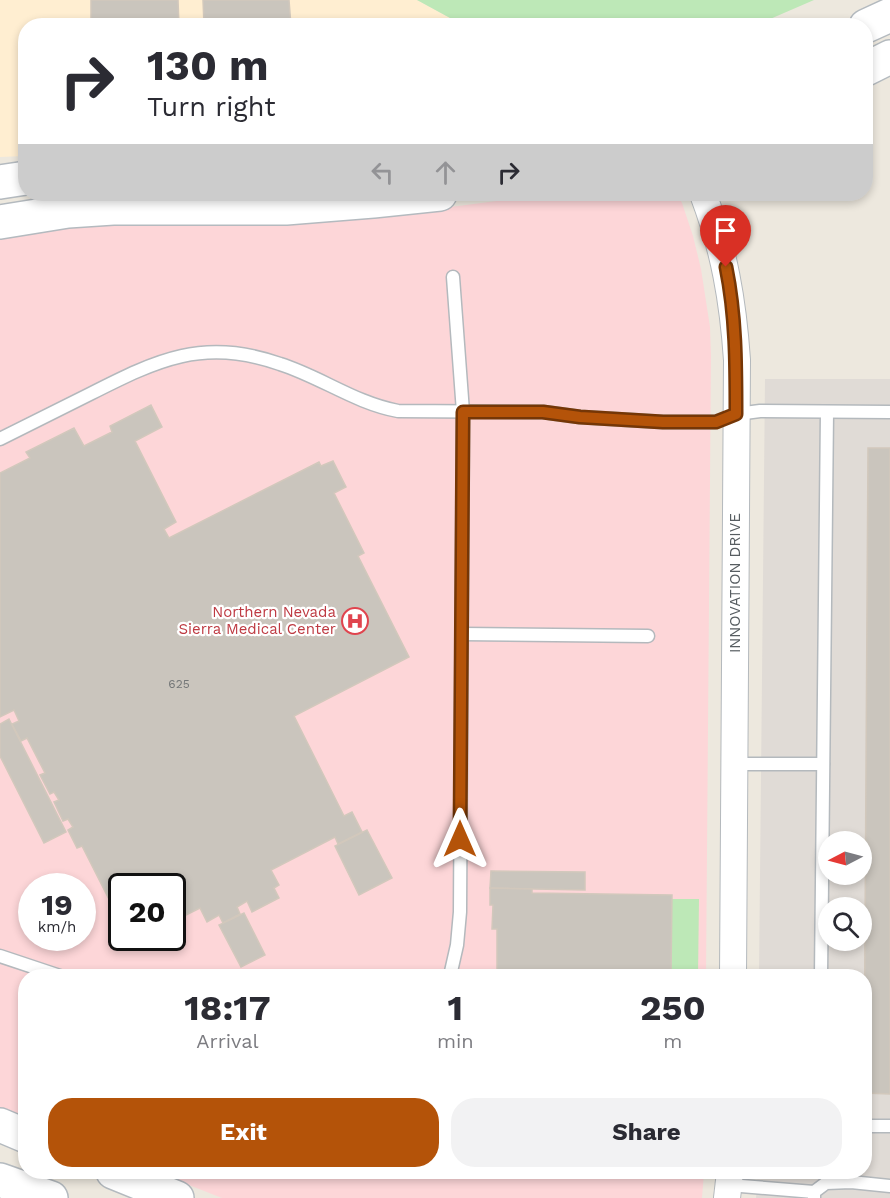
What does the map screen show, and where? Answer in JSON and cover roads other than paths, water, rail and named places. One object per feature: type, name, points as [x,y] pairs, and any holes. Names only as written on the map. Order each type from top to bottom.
[{"type":"main road","points":[[873,23],[890,15]]},
{"type":"main road","points":[[873,66],[890,57]]},
{"type":"main road","points":[[0,182],[18,179]]},
{"type":"main road","points":[[0,222],[68,211],[113,208],[286,208],[363,201]]},
{"type":"main road","points":[[0,1125],[18,1133]]},
{"type":"main road","points":[[130,1179],[177,1198]]},
{"type":"main road","points":[[0,1180],[51,1198]]},
{"type":"street","name":"INNOVATION DRIVE","points":[[707,201],[717,230],[734,313],[737,360],[733,969]]},
{"type":"lane","points":[[452,969],[459,928],[463,412],[453,277]]},
{"type":"lane","points":[[0,439],[142,368],[174,357],[207,353],[242,354],[282,364],[352,397],[382,408],[415,413],[543,412],[587,418],[716,422],[736,414],[759,411],[890,412]]},
{"type":"lane","points":[[821,969],[827,412]]},
{"type":"lane","points":[[462,634],[648,636]]},
{"type":"lane","points":[[734,764],[823,764]]},
{"type":"lane","points":[[0,956],[39,969]]},
{"type":"lane","points":[[872,1126],[890,1126]]},
{"type":"lane","points":[[729,1185],[814,1195],[826,1183],[851,1182],[890,1186]]},
{"type":"place","name":"Northern Nevada Sierra Medical Center","points":[[355,621]]}]
